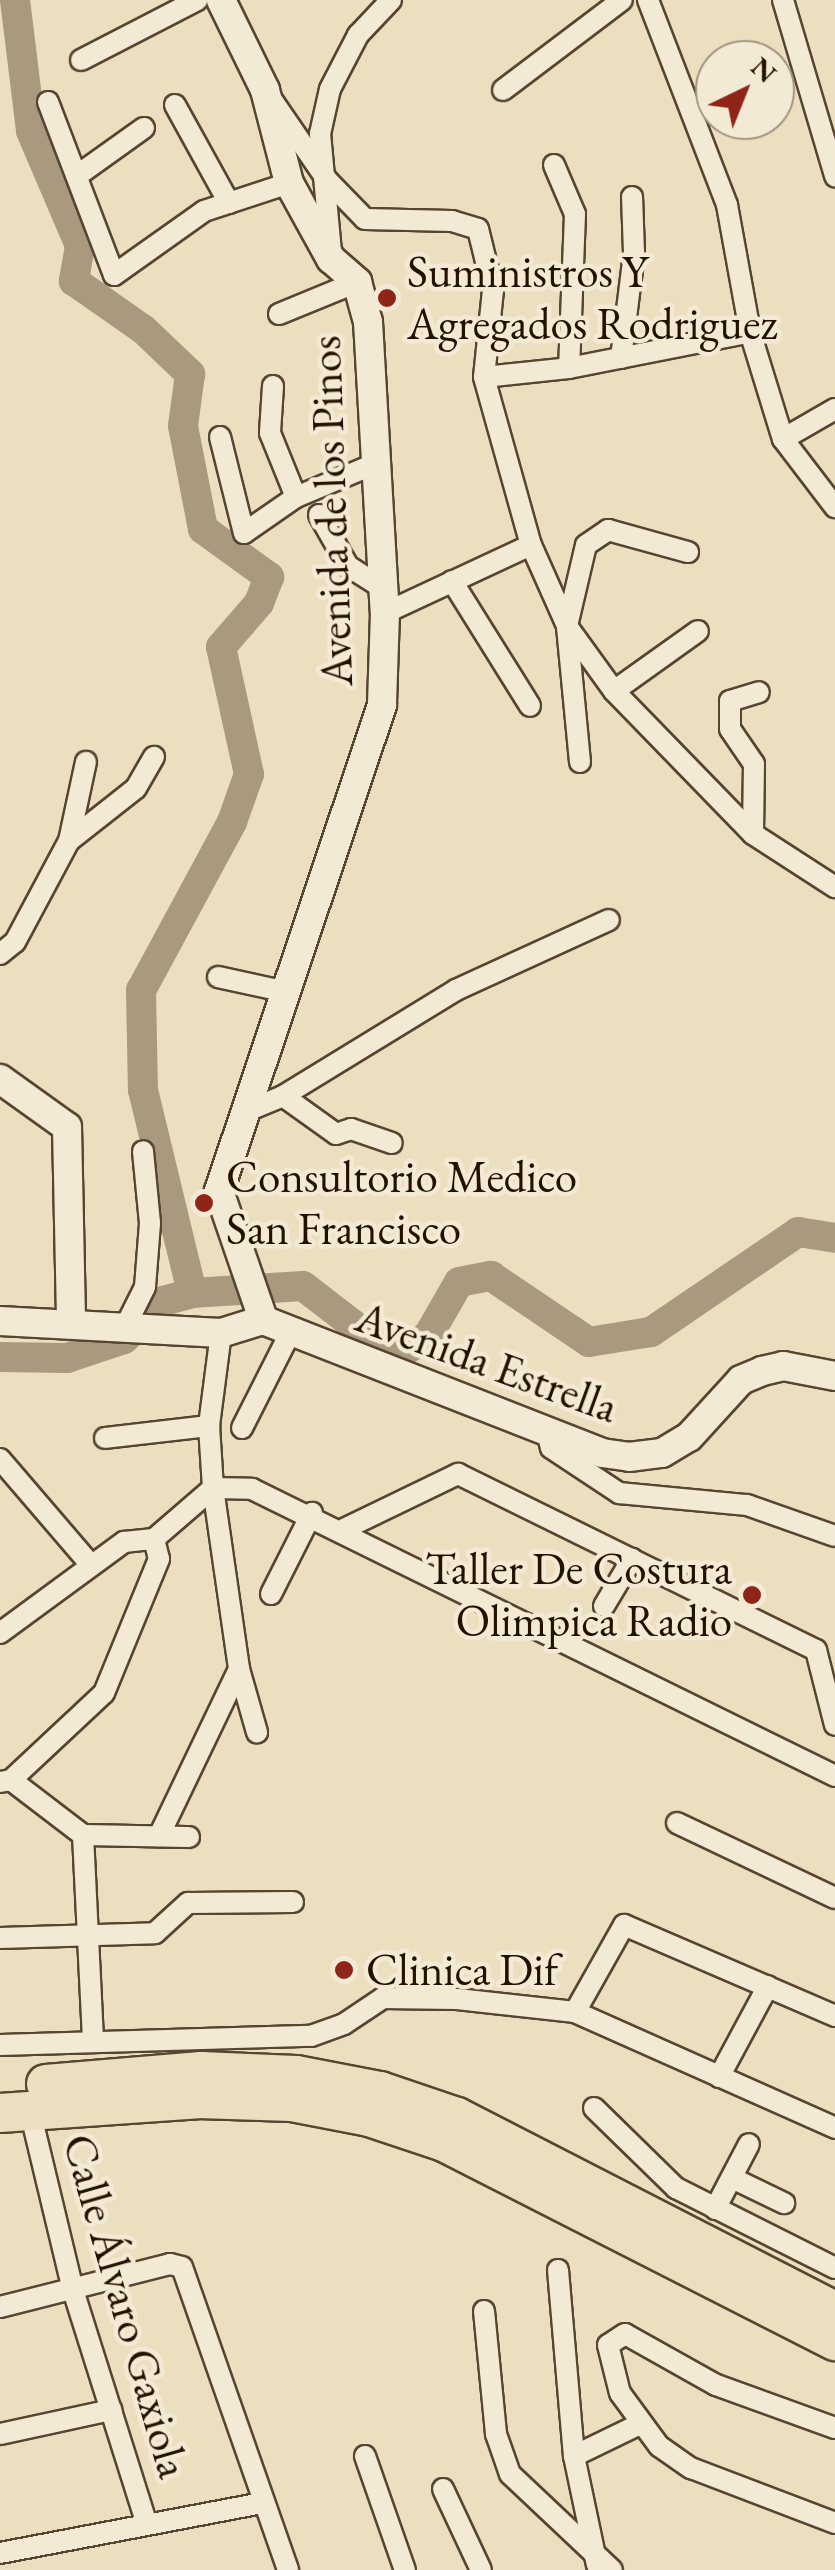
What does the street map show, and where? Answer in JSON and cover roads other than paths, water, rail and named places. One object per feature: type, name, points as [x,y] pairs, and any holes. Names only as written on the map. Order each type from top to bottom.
[{"type":"highway","points":[[10,2104],[154,2057],[380,2090],[442,2112],[835,2311]]},
{"type":"highway","points":[[10,2104],[198,2099],[292,2102],[369,2117],[444,2142],[835,2341]]},
{"type":"street","points":[[82,60],[197,0]]},
{"type":"street","name":"Avenida de los Pinos","points":[[222,0],[265,90],[289,183],[331,259],[357,282],[368,322],[385,601],[382,705],[219,1190],[263,1320]]},
{"type":"street","points":[[331,259],[320,134],[330,90],[358,34],[391,0]]},
{"type":"street","points":[[503,90],[622,0]]},
{"type":"street","points":[[648,0],[727,205],[750,332],[783,439],[835,507]]},
{"type":"street","points":[[785,0],[835,176]]},
{"type":"street","points":[[265,90],[327,180],[366,220],[452,220],[478,229],[492,290],[484,376],[531,544],[567,626],[614,691],[753,834],[834,887]]},
{"type":"street","points":[[48,102],[114,275],[204,211],[289,183]]},
{"type":"street","points":[[175,105],[229,203]]},
{"type":"street","points":[[78,176],[144,128]]},
{"type":"street","points":[[554,165],[575,214],[570,368]]},
{"type":"street","points":[[621,358],[634,253],[632,197]]},
{"type":"street","points":[[279,314],[357,282]]},
{"type":"street","points":[[484,376],[570,368],[750,332]]},
{"type":"street","points":[[273,386],[270,433],[296,497]]},
{"type":"street","points":[[783,439],[835,410]]},
{"type":"street","points":[[220,437],[244,533],[296,497],[377,463]]},
{"type":"street","points":[[318,514],[348,566],[385,601],[452,582],[531,544]]},
{"type":"street","points":[[580,762],[567,626],[586,545],[608,530],[688,552]]},
{"type":"street","points":[[452,582],[530,706]]},
{"type":"street","points":[[614,691],[698,631]]},
{"type":"street","points":[[753,834],[754,764],[730,729],[730,701],[759,692]]},
{"type":"street","points":[[68,841],[136,788],[154,757]]},
{"type":"street","points":[[0,954],[15,942],[68,841],[86,762]]},
{"type":"street","points":[[242,1113],[283,1096],[456,990],[609,920]]},
{"type":"street","points":[[218,977],[286,992]]},
{"type":"street","points":[[0,1079],[67,1127],[72,1321]]},
{"type":"street","points":[[283,1096],[336,1134],[351,1129],[392,1143]]},
{"type":"street","points":[[127,1325],[145,1287],[150,1224],[143,1151]]},
{"type":"street","points":[[0,1321],[72,1321],[220,1333],[263,1320]]},
{"type":"street","name":"Avenida Estrella","points":[[263,1320],[602,1453],[662,1452],[689,1436],[741,1380],[783,1366],[835,1376]]},
{"type":"street","points":[[220,1333],[209,1426],[213,1488],[239,1669],[257,1732]]},
{"type":"street","points":[[242,1428],[290,1333]]},
{"type":"street","points":[[105,1438],[209,1426]]},
{"type":"street","points":[[548,1431],[551,1448],[619,1492],[747,1506],[835,1536]]},
{"type":"street","points":[[0,1459],[91,1565]]},
{"type":"street","points":[[344,1529],[458,1474],[816,1650],[835,1725]]},
{"type":"street","points":[[0,1633],[124,1542],[154,1539],[213,1488],[252,1489],[312,1513],[835,1776]]},
{"type":"street","points":[[272,1594],[312,1513]]},
{"type":"street","points":[[154,1539],[159,1559],[104,1693],[5,1781],[83,1835],[188,1836]]},
{"type":"street","points":[[604,1606],[632,1560]]},
{"type":"street","points":[[159,1836],[239,1669]]},
{"type":"street","points":[[676,1824],[835,1898]]},
{"type":"street","points":[[83,1835],[93,2040]]},
{"type":"street","points":[[0,1938],[155,1933],[188,1902],[293,1902]]},
{"type":"street","points":[[575,2012],[624,1925],[835,2016]]},
{"type":"street","points":[[720,2077],[768,1986]]},
{"type":"street","points":[[0,2045],[93,2040],[154,2057],[324,2034],[383,1998],[404,1994],[575,2012],[835,2128]]},
{"type":"street","name":"Calle Álvaro Gaxiola","points":[[10,2104],[147,2524]]},
{"type":"street","points":[[594,2108],[676,2188],[835,2268]]},
{"type":"street","points":[[715,2209],[749,2144]]},
{"type":"street","points":[[732,2178],[784,2204]]},
{"type":"street","points":[[0,2308],[170,2264],[186,2273],[261,2503],[288,2570]]},
{"type":"street","points":[[558,2270],[574,2456],[602,2567]]},
{"type":"street","points":[[484,2311],[496,2434],[510,2474],[602,2567]]},
{"type":"street","points":[[835,2428],[716,2384],[625,2334],[612,2337],[607,2359],[638,2425],[692,2468],[835,2523]]},
{"type":"street","points":[[0,2434],[111,2410]]},
{"type":"street","points":[[574,2456],[638,2425]]},
{"type":"street","points":[[365,2456],[404,2570]]},
{"type":"street","points":[[443,2489],[481,2570]]},
{"type":"street","points":[[0,2553],[261,2503]]},
{"type":"waterway","points":[[15,0],[31,131],[80,246],[74,281],[144,330],[190,374],[183,426],[203,529],[269,577],[259,603],[221,647],[249,774],[232,822],[141,990],[143,1090],[192,1293]]},
{"type":"waterway","points":[[0,1357],[67,1358],[124,1339],[163,1301],[192,1293],[303,1286],[364,1333],[403,1352],[428,1336],[459,1282],[491,1276],[589,1342],[651,1332],[798,1232],[835,1238]]},
{"type":"place","name":"Suministros Y Agregados Rodriguez","points":[[387,298]]},
{"type":"place","name":"Consultorio Medico San Francisco","points":[[204,1203]]},
{"type":"place","name":"Taller De Costura Olimpica Radio","points":[[752,1595]]},
{"type":"place","name":"Clinica Dif","points":[[344,1970]]}]
